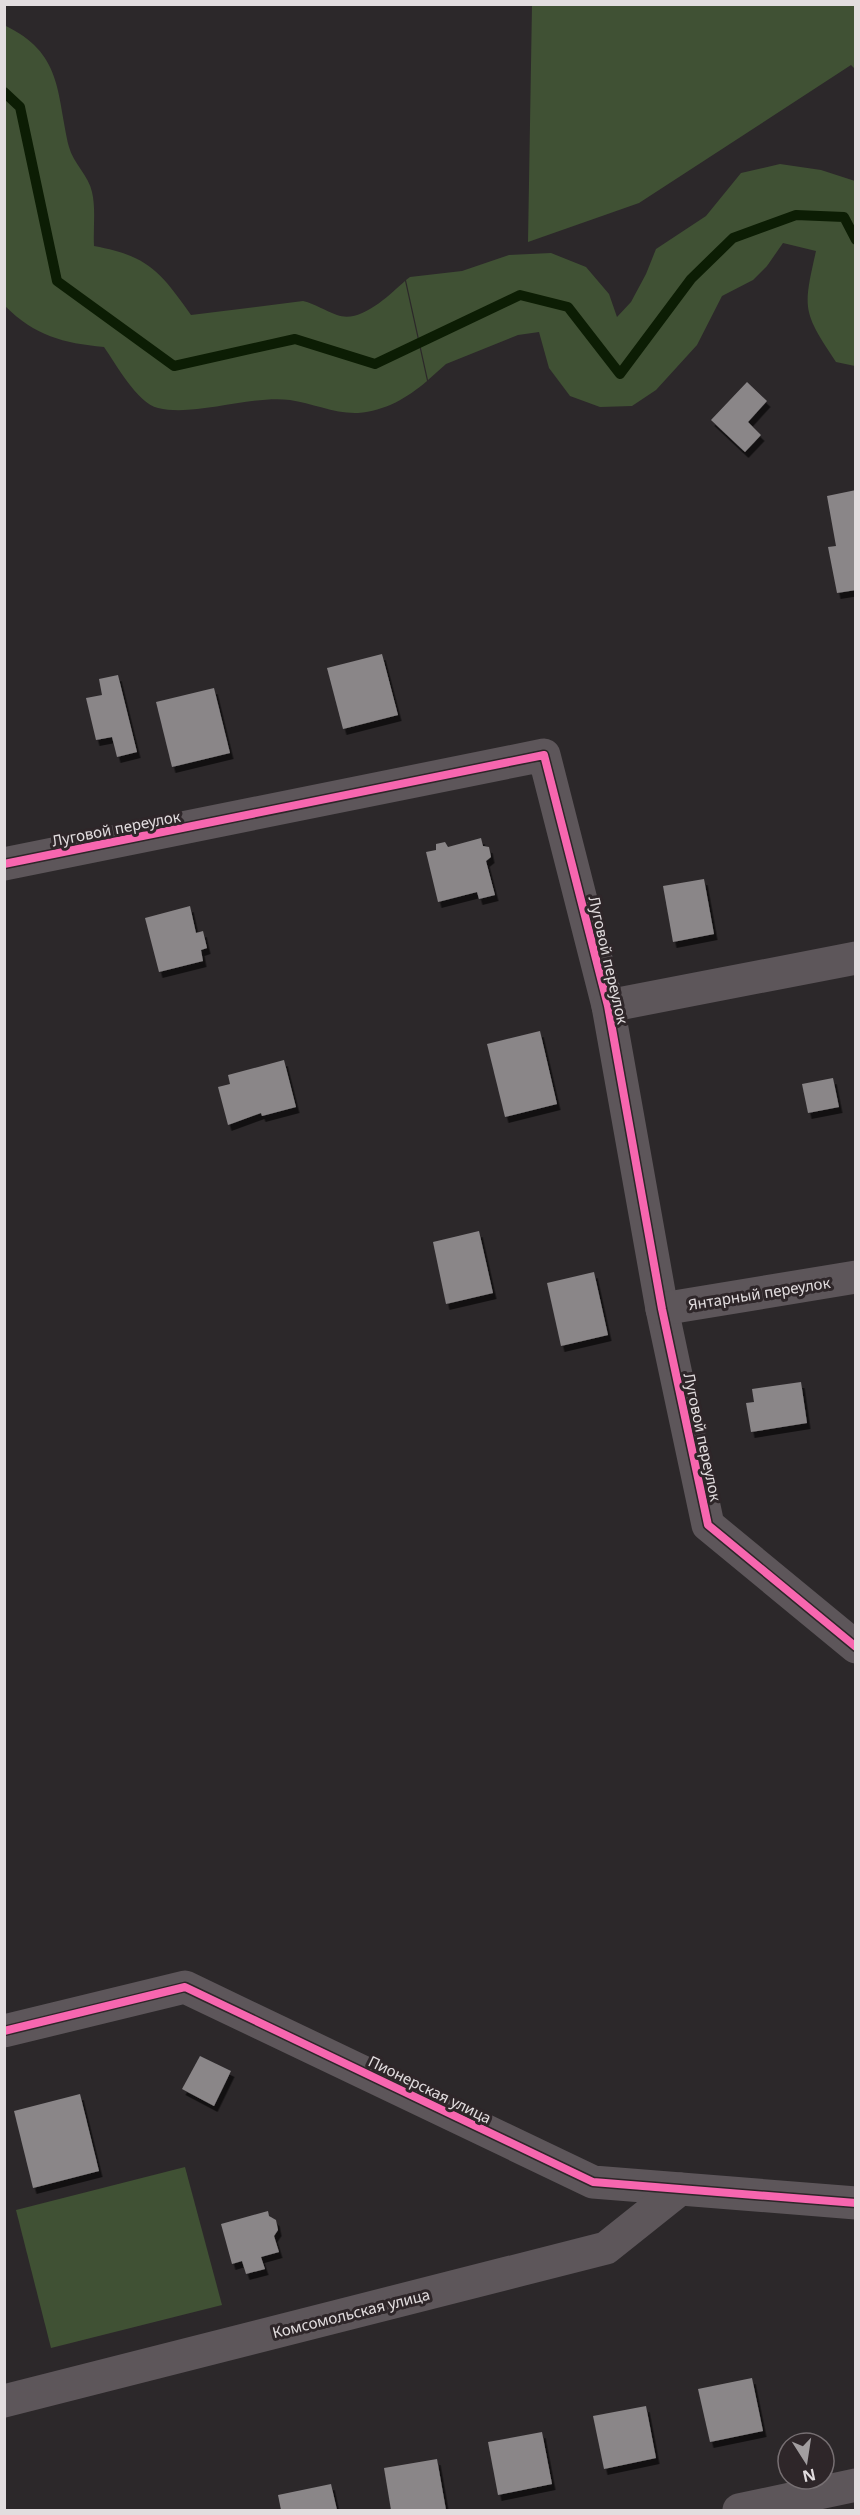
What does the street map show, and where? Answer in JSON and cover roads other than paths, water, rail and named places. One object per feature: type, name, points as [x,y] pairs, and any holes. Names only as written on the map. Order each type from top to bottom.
[{"type":"street","name":"Луговой переулок","points":[[4,864],[544,755],[608,1006],[662,1309],[708,1525],[855,1647]]},
{"type":"street","name":"Луговой переулок","points":[[608,1006],[855,958]]},
{"type":"street","name":"Янтарный переулок","points":[[662,1309],[855,1277]]},
{"type":"street","name":"Пионерская улица","points":[[4,2031],[185,1987],[593,2182],[855,2203]]},
{"type":"street","name":"Комсомольская улица","points":[[4,2401],[606,2248],[680,2189]]},
{"type":"street","points":[[739,2511],[855,2485]]},
{"type":"waterway","points":[[4,92],[20,107],[57,281],[174,366],[295,339],[375,364],[520,295],[568,307],[620,374],[691,279],[733,238],[796,215],[844,217],[856,240]]}]
